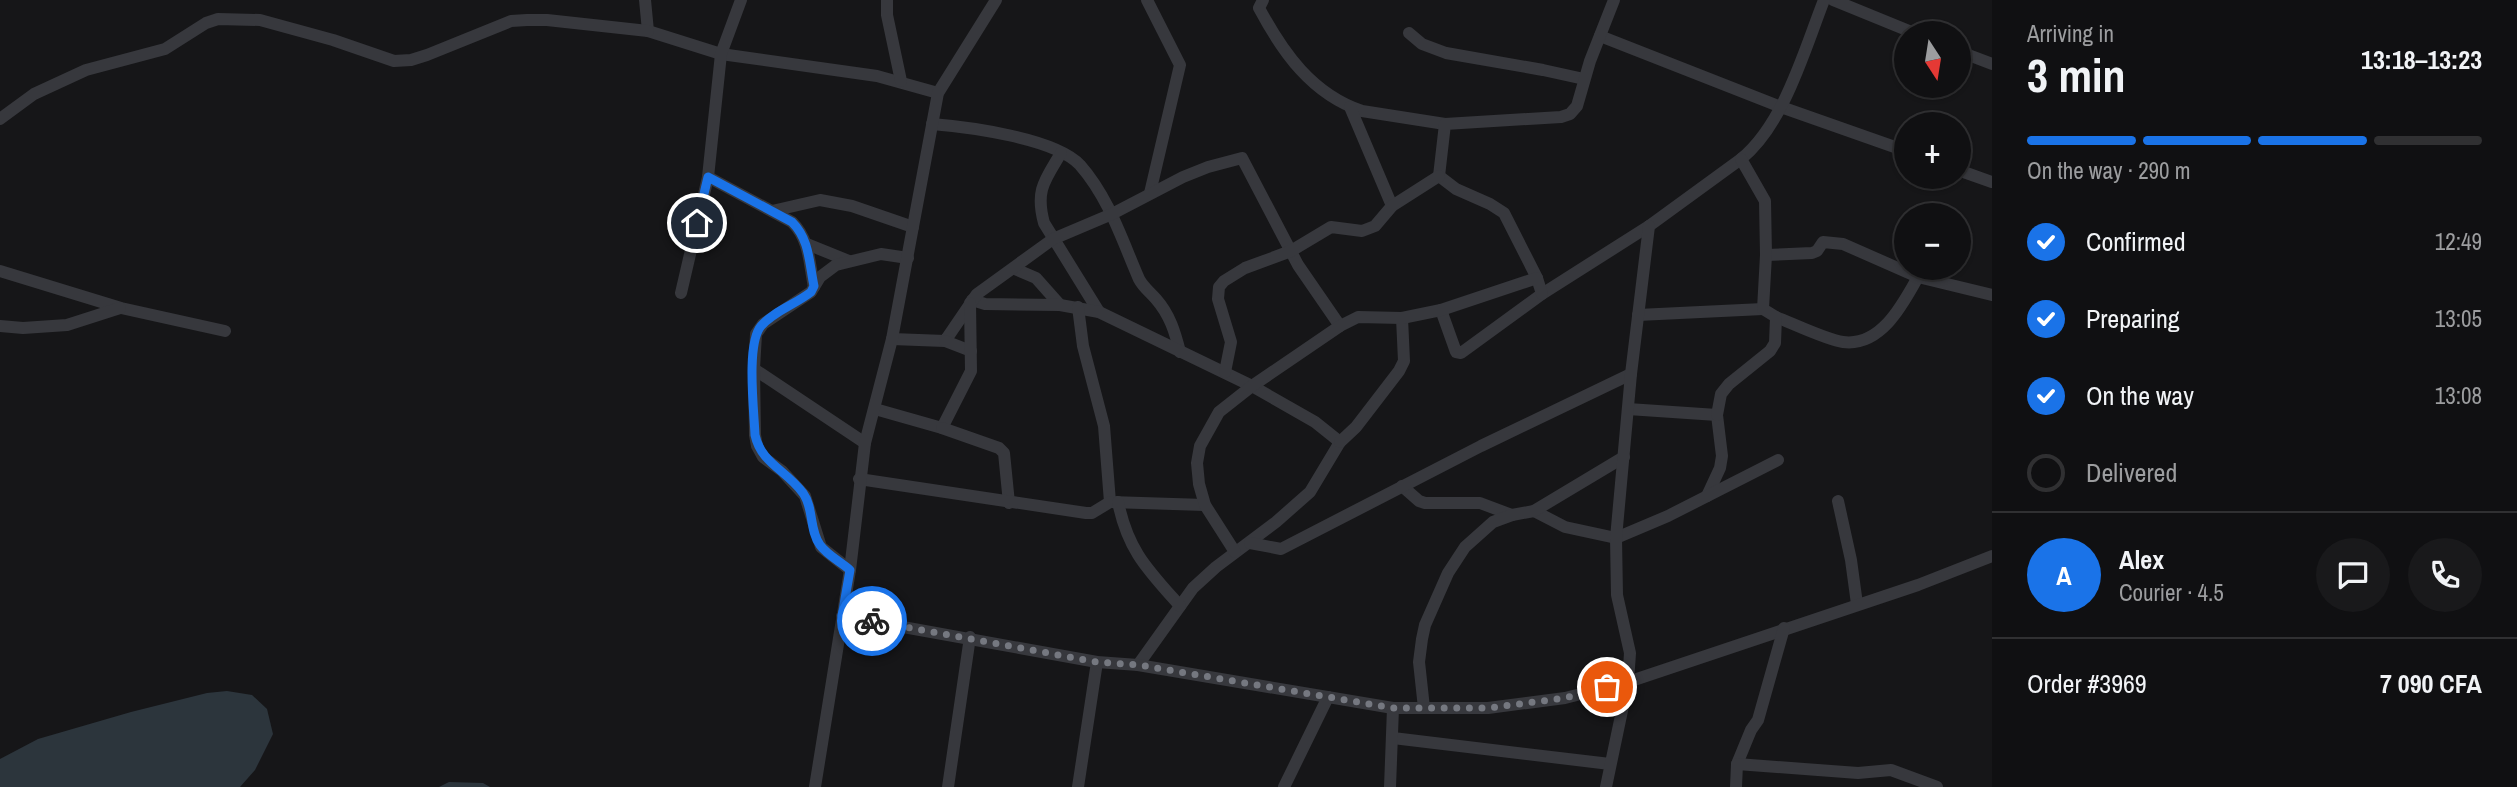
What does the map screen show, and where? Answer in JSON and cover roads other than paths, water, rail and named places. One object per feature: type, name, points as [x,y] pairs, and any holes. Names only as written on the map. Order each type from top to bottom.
[{"type":"street","points":[[645,0],[648,31]]},
{"type":"street","points":[[681,293],[708,177],[721,54],[741,0]]},
{"type":"street","points":[[887,0],[887,15],[901,82]]},
{"type":"street","points":[[815,787],[850,570],[865,443],[892,339],[938,93],[996,0]]},
{"type":"street","points":[[1147,0],[1180,65],[1150,193]]},
{"type":"street","points":[[1263,0],[1259,8],[1275,38],[1294,65],[1321,89],[1350,107],[1445,124],[1561,117],[1570,114],[1577,106],[1584,79],[1614,0]]},
{"type":"street","points":[[1441,310],[1458,354],[1542,294],[1649,226],[1741,159],[1766,133],[1781,107],[1824,0]]},
{"type":"street","points":[[1833,0],[1853,4],[1894,23]]},
{"type":"street","points":[[0,119],[34,94],[76,75],[165,49],[205,23],[218,19],[260,20],[333,40],[394,61],[427,55],[511,22],[547,20],[648,31],[721,54],[877,76],[938,93]]},
{"type":"street","points":[[1409,33],[1422,44],[1446,53],[1543,69],[1584,79]]},
{"type":"street","points":[[1600,36],[1781,107],[1894,147]]},
{"type":"street","points":[[1971,56],[1992,64]]},
{"type":"street","points":[[1350,107],[1392,205]]},
{"type":"street","points":[[932,124],[984,129],[1038,144],[1073,159],[1081,166],[1112,214],[1143,286],[1156,298],[1171,321],[1181,352]]},
{"type":"street","points":[[1439,176],[1445,124]]},
{"type":"street","points":[[1061,153],[1042,183],[1039,197],[1044,223],[1099,312]]},
{"type":"street","points":[[945,341],[971,302],[985,288],[1015,269],[1053,239],[1112,214],[1150,193],[1208,167],[1242,158],[1291,251],[1340,327]]},
{"type":"street","points":[[1741,159],[1765,201],[1763,309]]},
{"type":"street","points":[[1971,175],[1992,182]]},
{"type":"street","points":[[1224,372],[1231,337],[1218,299],[1219,288],[1224,281],[1245,268],[1291,251],[1331,227],[1362,231],[1375,226],[1392,205],[1439,176]]},
{"type":"street","points":[[1439,176],[1457,189],[1490,204],[1504,214],[1542,294]]},
{"type":"street","points":[[708,177],[792,222],[800,229],[807,244],[814,286]]},
{"type":"street","points":[[772,211],[820,200],[852,206],[913,228]]},
{"type":"street","points":[[1606,787],[1628,682],[1630,653],[1617,595],[1616,538],[1631,374],[1649,226]]},
{"type":"street","points":[[1766,255],[1812,253],[1827,241],[1843,244],[1894,267]]},
{"type":"street","points":[[807,244],[849,261]]},
{"type":"street","points":[[850,570],[821,547],[805,496],[782,471],[763,457],[757,446],[754,369],[756,334],[763,324],[806,296],[830,269],[849,261],[881,254],[908,258]]},
{"type":"street","points":[[1034,254],[1036,278]]},
{"type":"street","points":[[1015,269],[1036,278],[1060,305]]},
{"type":"street","points":[[0,271],[121,308],[225,331]]},
{"type":"street","points":[[1235,552],[1205,505],[1199,484],[1197,463],[1200,446],[1219,412],[1252,386],[1340,327],[1362,316],[1402,318],[1441,310],[1536,278]]},
{"type":"street","points":[[1638,315],[1763,309],[1776,317],[1844,342],[1864,339],[1888,324],[1904,303],[1916,280]]},
{"type":"street","points":[[1930,280],[1992,295]]},
{"type":"street","points":[[971,302],[1060,305],[1099,312],[1252,386],[1315,422],[1340,442]]},
{"type":"street","points":[[942,428],[971,371],[971,302]]},
{"type":"street","points":[[1078,307],[1083,346],[1104,426],[1114,502],[1130,543],[1143,564],[1180,606]]},
{"type":"street","points":[[0,326],[23,328],[67,325],[121,308]]},
{"type":"street","points":[[1707,496],[1720,468],[1722,456],[1717,415],[1721,394],[1729,384],[1770,351],[1775,343],[1776,317]]},
{"type":"street","points":[[1139,665],[1193,588],[1310,492],[1340,442],[1356,428],[1399,372],[1404,361],[1402,318]]},
{"type":"street","points":[[892,339],[945,341],[971,351]]},
{"type":"street","points":[[754,369],[865,443]]},
{"type":"street","points":[[1250,543],[1280,549],[1631,374]]},
{"type":"street","points":[[875,409],[999,448],[1003,453],[1009,503]]},
{"type":"street","points":[[1628,409],[1717,415]]},
{"type":"street","points":[[1424,708],[1419,662],[1425,625],[1448,573],[1465,547],[1493,522],[1534,511],[1624,457]]},
{"type":"street","points":[[1534,511],[1565,527],[1616,538],[1778,460]]},
{"type":"street","points":[[859,479],[1092,513],[1114,502],[1205,505]]},
{"type":"street","points":[[1402,486],[1425,503],[1480,503],[1512,515]]},
{"type":"street","points":[[1838,501],[1857,604]]},
{"type":"street","points":[[842,616],[1097,662],[1139,665],[1393,708],[1488,708],[1565,698],[1628,682],[1918,585],[1992,556]]},
{"type":"street","points":[[1736,787],[1737,764],[1758,720],[1784,628]]},
{"type":"street","points":[[948,787],[970,637]]},
{"type":"street","points":[[1078,787],[1097,662]]},
{"type":"street","points":[[1284,787],[1328,697]]},
{"type":"street","points":[[1390,787],[1393,708]]},
{"type":"street","points":[[1393,738],[1610,764]]},
{"type":"street","points":[[1737,764],[1858,773],[1891,770],[1937,787]]}]
